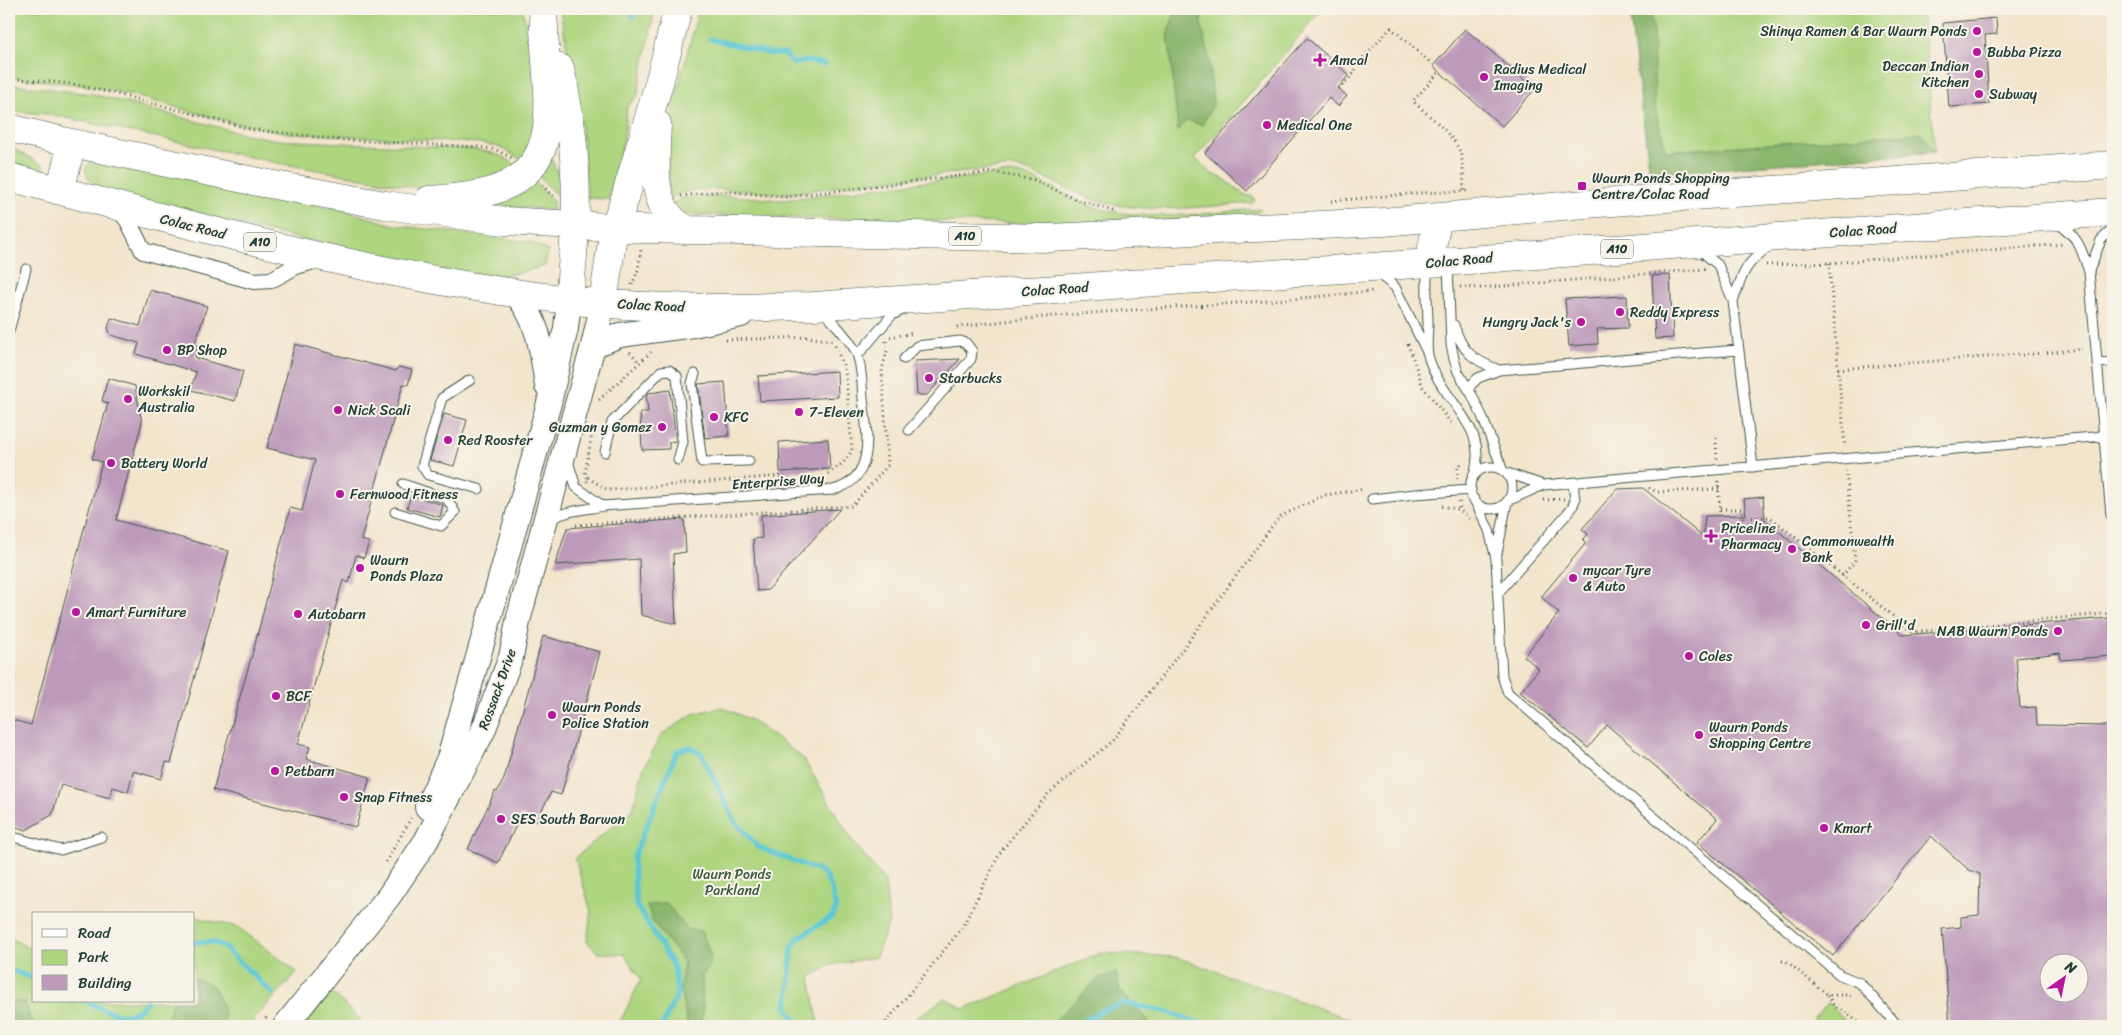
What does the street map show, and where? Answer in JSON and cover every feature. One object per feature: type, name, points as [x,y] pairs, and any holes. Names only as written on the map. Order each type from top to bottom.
[{"type":"highway","points":[[385,205],[473,196],[502,188],[527,170],[541,149],[549,123],[543,9]]},
{"type":"highway","points":[[543,9],[559,60],[570,113],[576,213],[569,300]]},
{"type":"highway","points":[[603,303],[614,228],[625,198],[659,83],[678,9]]},
{"type":"highway","points":[[659,83],[657,187],[662,204],[674,221],[689,230]]},
{"type":"highway","name":"A10","points":[[9,128],[258,182],[385,205],[505,221],[576,213],[614,228],[1049,238],[1383,222],[2113,165]]},
{"type":"highway","points":[[60,191],[72,143]]},
{"type":"highway","name":"Colac Road","points":[[9,177],[115,206],[327,258],[438,281],[569,300],[684,307],[769,308],[927,298],[1373,279],[1438,262],[2113,212]]},
{"type":"highway","points":[[1438,217],[1438,262]]},
{"type":"main road","points":[[514,292],[529,311],[537,332],[549,403]]},
{"type":"main road","name":"Rossack Drive","points":[[276,1022],[389,896],[396,867],[422,817],[449,758],[549,403],[566,328],[569,300]]},
{"type":"main road","name":"Rossack Drive","points":[[396,867],[426,841],[483,731],[511,657],[524,597],[593,346],[603,303]]},
{"type":"main road","points":[[593,346],[620,335],[692,325],[769,308]]},
{"type":"main road","points":[[497,590],[524,597]]},
{"type":"street","points":[[115,206],[128,221],[143,251],[254,281],[270,280],[304,263],[327,258]]},
{"type":"lane","points":[[2046,217],[2075,236],[2089,272],[2096,364],[2105,436],[2111,515],[2113,515]]},
{"type":"lane","points":[[2089,272],[2101,240],[2113,229]]},
{"type":"lane","points":[[1733,301],[1749,262],[1787,235]]},
{"type":"lane","points":[[1688,244],[1707,255],[1718,265],[1733,301],[1753,467]]},
{"type":"lane","points":[[1438,262],[1460,342],[1467,352],[1481,362],[1499,370]]},
{"type":"lane","points":[[1428,354],[1426,286],[1438,262]]},
{"type":"lane","points":[[9,330],[26,269]]},
{"type":"lane","points":[[1373,279],[1394,288],[1447,395],[1469,425],[1475,438],[1478,460],[1472,480],[1473,495],[1489,530],[1496,560],[1502,676],[1504,687],[1510,696],[1840,975],[1858,981],[1898,1026]]},
{"type":"lane","points":[[858,355],[892,315],[927,298]]},
{"type":"lane","name":"Enterprise Way","points":[[544,526],[556,516],[603,506],[843,488],[862,468],[867,456],[868,439],[858,355],[834,321],[814,306]]},
{"type":"lane","points":[[1452,316],[1452,344],[1458,372],[1482,416],[1512,486],[1511,494],[1507,501],[1496,560]]},
{"type":"lane","points":[[904,359],[916,346],[960,341],[966,343],[972,351],[971,359],[909,430]]},
{"type":"lane","points":[[1468,388],[1478,378],[1499,370],[1738,350]]},
{"type":"lane","points":[[2096,364],[2113,362]]},
{"type":"lane","points":[[605,452],[612,422],[661,371],[670,370],[677,376],[683,442],[678,460]]},
{"type":"lane","points":[[695,374],[692,384],[702,462],[749,461]]},
{"type":"lane","points":[[470,380],[442,398],[422,466],[428,474],[479,489]]},
{"type":"lane","points":[[1372,499],[1473,495],[1483,506],[1490,508],[1501,506],[1507,501],[1543,485],[2105,436]]},
{"type":"lane","points":[[564,452],[576,487],[603,506]]},
{"type":"lane","points":[[1472,480],[1477,473],[1488,467],[1496,467],[1543,485]]},
{"type":"lane","points":[[1498,593],[1572,508],[1575,500],[1573,483]]},
{"type":"lane","points":[[396,512],[441,526],[455,512],[447,499],[403,484]]},
{"type":"lane","points":[[9,836],[61,850],[101,837]]},
{"type":"path","points":[[1339,89],[1353,74],[1360,62],[1391,28],[1432,64]]},
{"type":"path","points":[[1438,73],[1413,101],[1445,131],[1460,152],[1464,191]]},
{"type":"path","points":[[9,78],[72,84],[251,129],[342,140],[480,146],[501,152],[527,170],[555,199],[576,213]]},
{"type":"path","points":[[662,204],[695,193],[724,192],[785,197],[992,172],[1034,180],[1077,200],[1113,212],[1123,213]]},
{"type":"path","points":[[1328,201],[1473,190]]},
{"type":"path","points":[[1829,263],[1855,561],[1842,576]]},
{"type":"path","points":[[950,328],[1016,319],[1276,301],[1373,279]]},
{"type":"path","points":[[872,339],[922,332]]},
{"type":"path","points":[[722,340],[808,338],[848,341]]},
{"type":"path","points":[[597,403],[637,364],[658,348]]},
{"type":"path","points":[[1838,369],[2082,349]]},
{"type":"path","points":[[585,493],[588,478],[585,474],[593,421]]},
{"type":"path","points":[[884,1025],[962,928],[1001,851],[1048,794],[1112,741],[1182,650],[1279,517],[1325,495],[1370,488],[1384,498]]},
{"type":"path","points":[[1657,492],[1719,489]]},
{"type":"path","points":[[570,526],[840,508]]},
{"type":"path","points":[[1720,516],[1720,509],[1742,509],[1743,518],[1770,517],[1913,632],[2113,613]]},
{"type":"path","points":[[576,525],[580,511]]},
{"type":"path","points":[[396,867],[412,817]]},
{"type":"path","points":[[1782,961],[1786,961],[1828,995],[1833,1004],[1864,1026]]},
{"type":"path","points":[[1828,995],[1856,995],[1866,989]]},
{"type":"path","points":[[259,1026],[276,1022]]},
{"type":"green space","points":[[9,9],[522,9],[532,44],[542,114],[524,161],[499,147],[481,143],[288,133],[233,123],[124,93],[82,85],[9,77]]},
{"type":"green space","points":[[560,9],[655,9],[637,97],[627,106],[621,153],[608,199],[588,198],[581,127]]},
{"type":"green space","points":[[699,9],[1323,9],[1195,158],[1212,174],[1224,179],[1243,194],[1253,197],[1255,201],[1252,203],[1213,206],[1156,208],[1118,205],[1099,201],[1035,174],[1013,167],[852,184],[787,194],[720,189],[695,190],[681,193],[669,199],[666,133]]},
{"type":"green space","points":[[1629,9],[1650,9],[1653,26],[1655,108],[1666,151],[1921,133],[1935,152],[1650,174]]},
{"type":"green space","points":[[1640,9],[1922,9],[1935,152],[1656,172]]},
{"type":"green space","points":[[1193,10],[1201,14],[1209,57],[1213,105],[1202,125],[1187,120],[1178,131],[1168,32],[1175,13]]},
{"type":"green space","points":[[9,84],[92,94],[241,133],[277,140],[472,149],[497,155],[519,168],[513,173],[436,191],[278,163],[48,114],[9,111]]},
{"type":"green space","points":[[9,146],[44,166],[41,173],[9,167]]},
{"type":"green space","points":[[548,153],[564,185],[563,197],[556,195],[535,172]]},
{"type":"green space","points":[[95,159],[335,208],[394,225],[531,242],[548,251],[545,266],[492,277],[403,264],[103,191],[90,179],[86,171],[89,163]]},
{"type":"green space","points":[[1009,173],[1032,178],[1087,204],[1118,212],[1158,216],[1260,209],[1262,211],[1221,219],[1041,224],[698,215],[686,214],[674,202],[683,198],[719,195],[783,200]]},
{"type":"green space","points":[[530,177],[553,201],[553,210],[488,205]]},
{"type":"green space","name":"Waurn Ponds Parkland","points":[[722,707],[753,721],[803,758],[851,839],[885,881],[889,922],[876,957],[831,965],[810,977],[819,1026],[611,1026],[621,1020],[641,979],[624,954],[598,953],[587,942],[591,911],[575,858],[633,809],[643,769],[661,735],[693,714]]},
{"type":"green space","points":[[666,903],[687,929],[702,931],[711,957],[709,967],[702,976],[703,1014],[699,1026],[691,1026],[687,1022],[680,988],[684,962],[652,921],[647,905]]},
{"type":"green space","points":[[195,917],[238,927],[297,972],[248,1026],[9,1026],[9,937],[32,950],[32,1002],[195,1002]]},
{"type":"green space","points":[[1101,953],[1176,957],[1369,1026],[905,1026],[945,998],[964,1009]]},
{"type":"green space","points":[[1116,972],[1120,991],[1148,1020],[1147,1026],[1049,1026],[1098,979]]},
{"type":"green space","points":[[198,979],[212,986],[217,992],[223,1011],[223,1023],[211,1023],[206,1026],[165,1026],[173,1002],[195,1002],[195,980]]},
{"type":"green space","points":[[330,991],[367,1026],[304,1026]]},
{"type":"green space","points":[[9,1001],[20,1001],[26,1004],[30,1018],[36,1026],[9,1026]]},
{"type":"green space","points":[[1829,1003],[1849,1026],[1806,1026]]},
{"type":"building","points":[[1996,18],[1997,34],[1985,35],[1989,104],[1949,107],[1943,23]]},
{"type":"building","name":"Radius Medical Imaging","points":[[1465,29],[1535,89],[1502,126],[1433,66]]},
{"type":"building","name":"Medical One","points":[[1307,38],[1349,75],[1338,88],[1347,96],[1338,106],[1329,98],[1247,191],[1205,153]]},
{"type":"building","points":[[1670,275],[1673,338],[1655,339],[1652,276]]},
{"type":"building","points":[[150,290],[207,306],[195,344],[198,345],[195,358],[243,371],[235,401],[191,390],[196,372],[136,354],[139,343],[111,335],[108,328],[111,318],[140,326]]},
{"type":"building","points":[[1627,296],[1628,328],[1597,329],[1598,344],[1569,346],[1565,299]]},
{"type":"building","points":[[295,344],[396,371],[398,367],[412,370],[408,385],[403,384],[361,540],[369,542],[364,558],[356,555],[349,583],[343,580],[298,744],[310,747],[306,759],[370,777],[356,827],[213,790],[254,648],[290,508],[302,511],[315,460],[267,448]]},
{"type":"building","name":"Starbucks","points":[[960,359],[927,395],[917,395],[915,361]]},
{"type":"building","points":[[837,371],[838,397],[760,401],[758,376]]},
{"type":"building","points":[[108,378],[135,386],[142,422],[116,520],[229,551],[171,763],[166,762],[161,779],[133,771],[128,792],[113,787],[110,798],[61,785],[52,815],[26,830],[9,825],[9,719],[31,725],[102,462],[92,459],[108,403],[102,401]]},
{"type":"building","name":"KFC","points":[[725,382],[729,436],[705,438],[698,384]]},
{"type":"building","name":"Guzman y Gomez","points":[[670,390],[676,441],[669,442],[669,449],[642,450],[640,412],[648,412],[646,395]]},
{"type":"building","name":"Red Rooster","points":[[444,414],[467,420],[454,466],[430,460]]},
{"type":"building","points":[[828,439],[830,469],[780,472],[779,442]]},
{"type":"building","points":[[1643,488],[1703,537],[1705,516],[1746,515],[1744,499],[1763,497],[1765,520],[1903,635],[2109,618],[2112,656],[2061,660],[2060,653],[2016,658],[2020,708],[2036,707],[2037,725],[2113,726],[2113,1026],[1950,1026],[1942,929],[1961,927],[1961,917],[1979,915],[1980,874],[1969,870],[1931,836],[1833,956],[1697,842],[1717,819],[1607,725],[1588,748],[1520,692],[1539,669],[1524,656],[1559,613],[1541,597],[1586,543],[1583,540],[1588,534],[1582,529],[1617,489]]},
{"type":"building","points":[[411,495],[443,505],[440,517],[407,508]]},
{"type":"building","points":[[840,509],[768,590],[757,591],[753,539],[762,538],[761,515]]},
{"type":"building","points":[[684,519],[686,552],[673,554],[676,624],[641,615],[639,559],[555,565],[567,528]]},
{"type":"building","name":"Waurn Ponds Police Station","points":[[543,636],[600,652],[561,795],[551,792],[536,822],[521,815],[498,863],[468,849],[495,791],[497,792],[504,779]]},
{"type":"waterway","points":[[629,9],[633,16]]},
{"type":"waterway","points":[[710,39],[772,54],[785,54],[793,64],[806,61],[825,64]]},
{"type":"waterway","points":[[662,1026],[677,995],[674,967],[636,904],[633,859],[677,751],[690,747],[701,753],[735,821],[758,847],[824,873],[831,888],[836,908],[832,917],[798,938],[792,948],[787,1007],[798,1026]]},
{"type":"waterway","points":[[195,942],[213,942],[224,947],[272,993]]},
{"type":"waterway","points":[[9,969],[32,978]]},
{"type":"waterway","points":[[87,1002],[110,1012],[125,1015],[140,1009],[146,1002]]},
{"type":"waterway","points":[[1079,1026],[1083,1021],[1101,1011],[1124,1003],[1164,1011],[1208,1026]]},
{"type":"place","name":"Shinya Ramen & Bar Waurn Ponds","points":[[1977,31]]},
{"type":"place","name":"Bubba Pizza","points":[[1977,52]]},
{"type":"place","name":"Amcal","points":[[1320,60]]},
{"type":"place","name":"Deccan Indian Kitchen","points":[[1979,74]]},
{"type":"place","name":"Radius Medical Imaging","points":[[1484,77]]},
{"type":"place","name":"Subway","points":[[1979,94]]},
{"type":"place","name":"Medical One","points":[[1267,125]]},
{"type":"place","name":"Waurn Ponds Shopping Centre/Colac Road","points":[[1582,186]]},
{"type":"place","name":"Reddy Express","points":[[1620,312]]},
{"type":"place","name":"Hungry Jack's","points":[[1581,322]]},
{"type":"place","name":"BP Shop","points":[[167,350]]},
{"type":"place","name":"Starbucks","points":[[929,378]]},
{"type":"place","name":"Workskil Australia","points":[[128,399]]},
{"type":"place","name":"Nick Scali","points":[[338,410]]},
{"type":"place","name":"7-Eleven","points":[[799,412]]},
{"type":"place","name":"KFC","points":[[714,417]]},
{"type":"place","name":"Guzman y Gomez","points":[[662,427]]},
{"type":"place","name":"Red Rooster","points":[[448,440]]},
{"type":"place","name":"Battery World","points":[[111,463]]},
{"type":"place","name":"Fernwood Fitness","points":[[340,494]]},
{"type":"place","name":"Priceline Pharmacy","points":[[1711,536]]},
{"type":"place","name":"Commonwealth Bank","points":[[1792,549]]},
{"type":"place","name":"Waurn Ponds Plaza","points":[[360,568]]},
{"type":"place","name":"mycar Tyre & Auto","points":[[1573,578]]},
{"type":"place","name":"Amart Furniture","points":[[76,612]]},
{"type":"place","name":"Autobarn","points":[[298,614]]},
{"type":"place","name":"Grill'd","points":[[1866,625]]},
{"type":"place","name":"NAB Waurn Ponds","points":[[2058,631]]},
{"type":"place","name":"Coles","points":[[1689,656]]},
{"type":"place","name":"BCF","points":[[276,696]]},
{"type":"place","name":"Waurn Ponds Police Station","points":[[552,715]]},
{"type":"place","name":"Waurn Ponds Shopping Centre","points":[[1699,735]]},
{"type":"place","name":"Petbarn","points":[[275,771]]},
{"type":"place","name":"Snap Fitness","points":[[344,797]]},
{"type":"place","name":"SES South Barwon","points":[[501,819]]},
{"type":"place","name":"Kmart","points":[[1824,828]]}]
